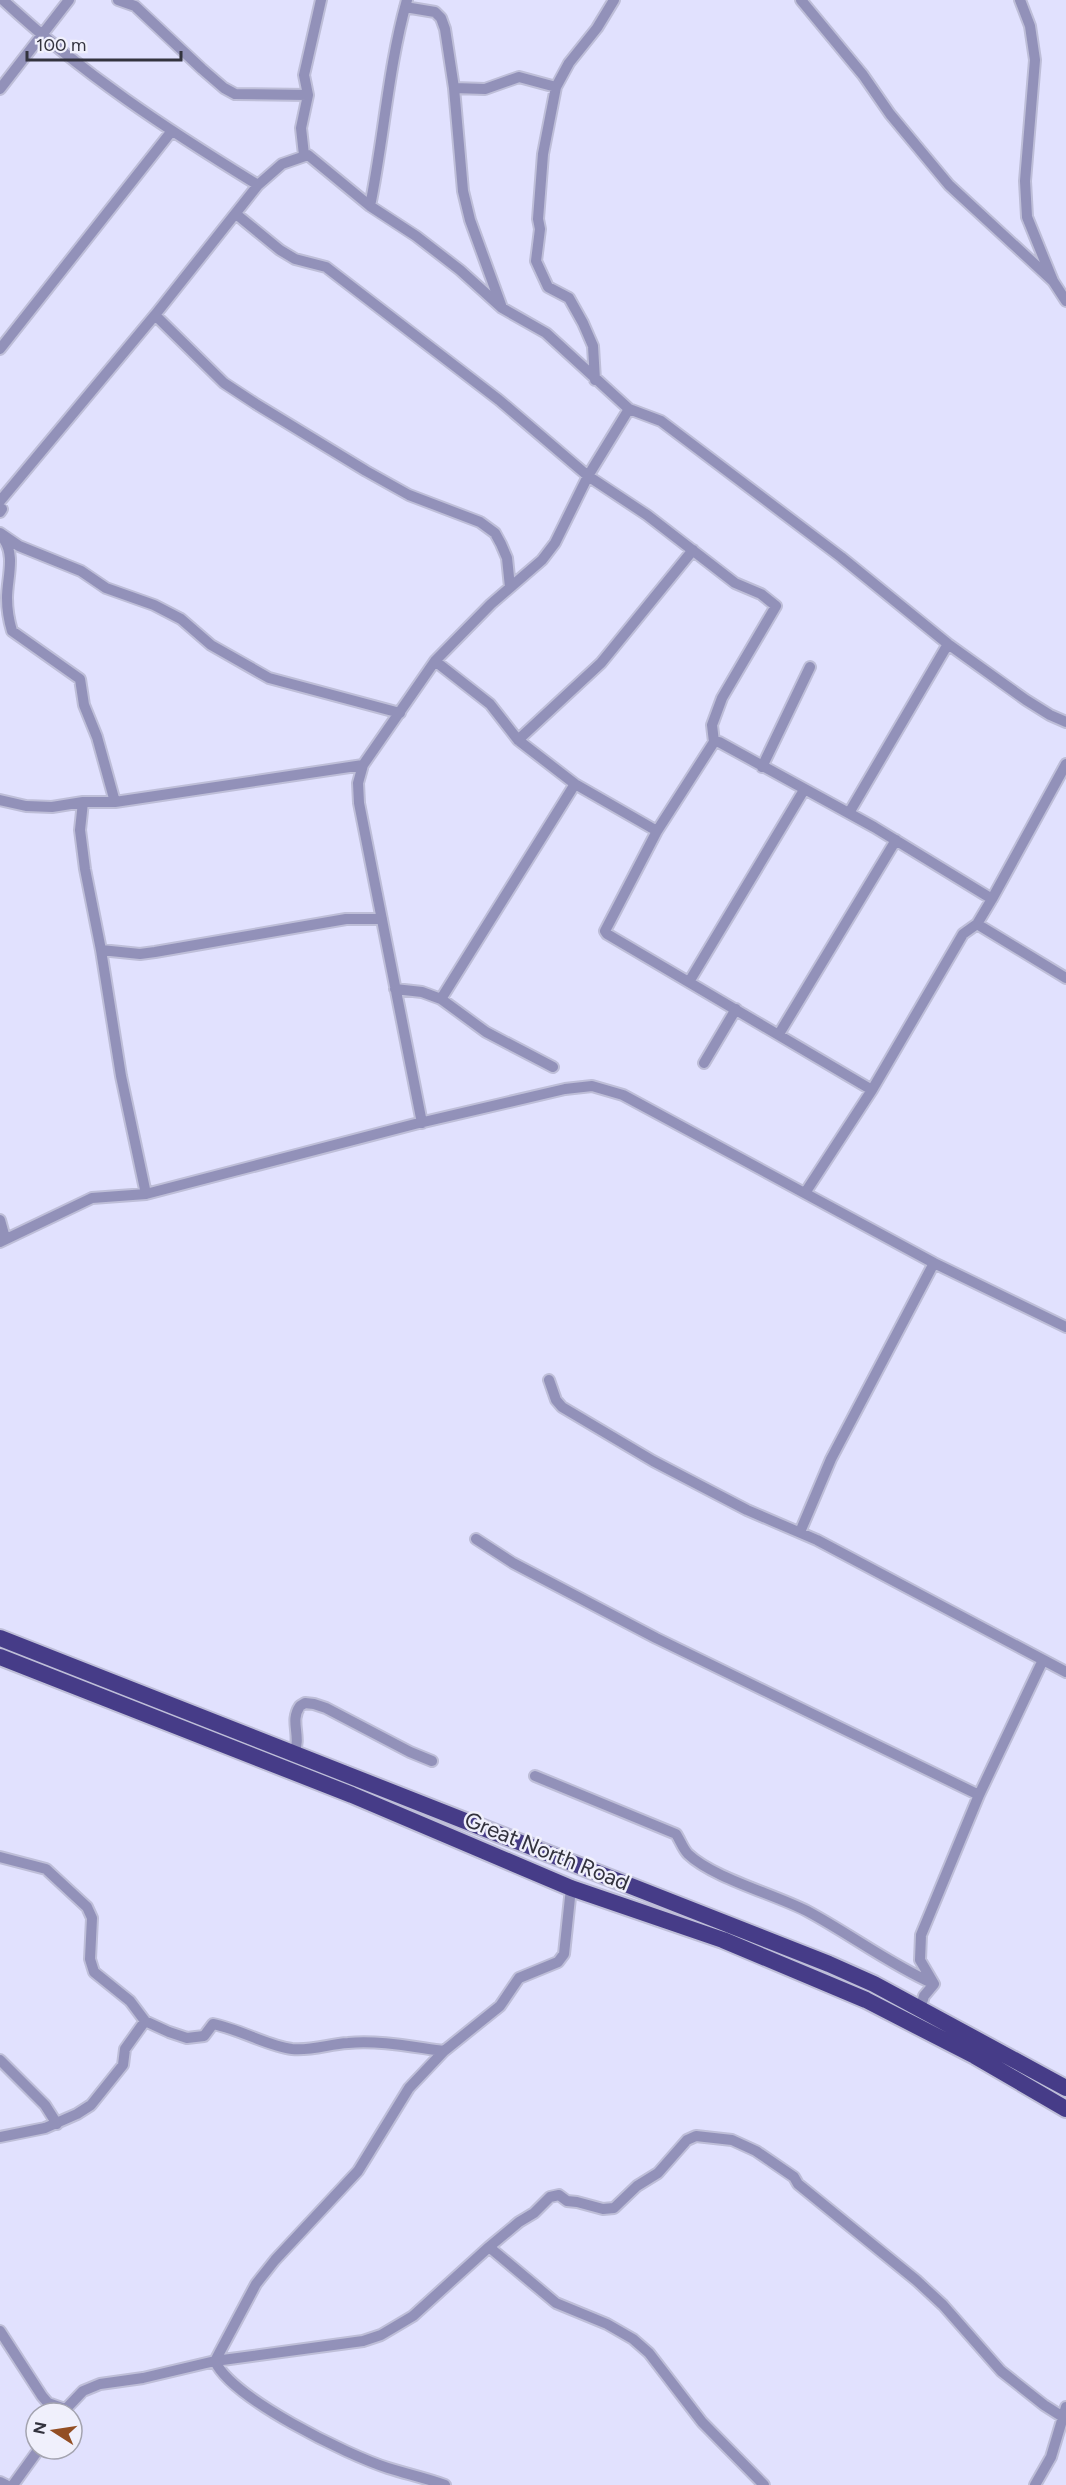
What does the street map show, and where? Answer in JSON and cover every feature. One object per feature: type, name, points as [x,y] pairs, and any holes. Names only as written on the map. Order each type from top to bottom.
[{"type":"highway","name":"Great North Road","points":[[0,1638],[789,1947],[874,1984],[1066,2088]]},
{"type":"highway","name":"Great North Road","points":[[0,1657],[352,1795],[571,1888],[723,1940],[866,2000],[975,2055],[1066,2109]]},
{"type":"street","points":[[3,0],[41,36],[171,132],[258,185]]},
{"type":"street","points":[[0,89],[69,0]]},
{"type":"street","points":[[118,0],[137,3],[202,69],[224,88],[235,94],[308,95]]},
{"type":"street","points":[[304,155],[301,128],[308,95],[304,75],[321,0]]},
{"type":"street","points":[[595,380],[593,346],[583,323],[569,298],[548,287],[536,261],[540,229],[538,219],[543,153],[556,87],[569,63],[597,28],[614,0]]},
{"type":"street","points":[[1020,0],[1030,26],[1035,60],[1025,181],[1027,217],[1053,281],[1066,301]]},
{"type":"street","points":[[803,1],[863,75],[890,114],[949,185],[1053,281]]},
{"type":"street","points":[[370,206],[381,153],[389,83],[406,4],[435,12],[441,18],[445,29],[454,88],[463,191],[502,308]]},
{"type":"street","points":[[454,88],[485,89],[519,77],[556,87]]},
{"type":"street","points":[[0,349],[171,132]]},
{"type":"street","points":[[0,507],[258,185],[282,165],[308,154],[370,206],[416,236],[460,270],[502,308],[546,333],[629,409],[661,421],[841,557],[948,644],[1026,700],[1066,722]]},
{"type":"street","points":[[236,214],[280,250],[295,259],[326,267],[499,400],[588,476],[647,515],[735,583],[761,594],[776,606],[722,698],[712,725],[714,742],[657,831],[605,931],[872,1090]]},
{"type":"street","points":[[155,315],[224,383],[256,404],[409,495],[480,522],[495,533],[507,558],[510,587]]},
{"type":"street","points":[[422,1123],[359,803],[358,783],[363,765],[435,661],[510,587],[542,560],[555,543],[588,476],[629,409]]},
{"type":"street","points":[[0,534],[19,546],[81,571],[106,588],[154,605],[182,619],[211,645],[269,678],[400,713]]},
{"type":"street","points":[[0,534],[9,547],[10,570],[7,598],[12,632],[80,679],[84,705],[97,737],[115,802]]},
{"type":"street","points":[[518,740],[601,663],[693,550]]},
{"type":"street","points":[[849,813],[948,644]]},
{"type":"street","points":[[435,661],[490,704],[518,740],[575,784],[657,831]]},
{"type":"street","points":[[762,767],[810,667]]},
{"type":"street","points":[[714,742],[719,742],[849,813],[992,899]]},
{"type":"street","points":[[805,1193],[872,1090],[963,934],[976,924],[992,899],[1066,764]]},
{"type":"street","points":[[0,800],[26,806],[52,807],[83,802],[115,802],[363,765]]},
{"type":"street","points":[[441,999],[575,784]]},
{"type":"street","points":[[689,982],[804,790]]},
{"type":"street","points":[[83,802],[80,830],[85,869],[102,950],[121,1076],[146,1194]]},
{"type":"street","points":[[779,1034],[896,840]]},
{"type":"street","points":[[102,950],[140,954],[346,919],[382,919]]},
{"type":"street","points":[[976,924],[1066,978]]},
{"type":"street","points":[[395,989],[422,992],[441,999],[486,1032],[553,1067]]},
{"type":"street","points":[[704,1063],[736,1009]]},
{"type":"street","points":[[0,1220],[3,1240],[92,1198],[146,1194],[422,1123],[565,1089],[592,1086],[623,1095],[934,1263],[1066,1327]]},
{"type":"street","points":[[800,1532],[831,1459],[934,1263]]},
{"type":"street","points":[[549,1380],[556,1400],[569,1412],[671,1471],[747,1510],[800,1532],[1066,1672]]},
{"type":"street","points":[[476,1539],[513,1563],[656,1638],[979,1794]]},
{"type":"street","points":[[934,1984],[920,1960],[921,1935],[979,1794],[1042,1660]]},
{"type":"street","points":[[294,1754],[299,1743],[294,1718],[300,1706],[305,1703],[326,1707],[410,1752],[432,1761]]},
{"type":"street","points":[[535,1776],[676,1834],[687,1853],[716,1872],[805,1910],[908,1973],[934,1984]]},
{"type":"street","points":[[0,1857],[46,1869],[87,1907],[92,1918],[90,1959],[94,1972],[130,2001],[145,2021],[169,2032],[196,2038],[204,2036],[213,2024],[290,2049],[317,2048],[347,2043],[382,2044],[444,2051]]},
{"type":"street","points":[[214,2361],[256,2284],[275,2260],[358,2170],[409,2088],[444,2051],[500,2006],[519,1978],[558,1962],[564,1954],[571,1888]]},
{"type":"street","points":[[920,2009],[924,1996],[934,1984]]},
{"type":"street","points":[[0,2137],[57,2124],[91,2105],[123,2065],[125,2049],[145,2021]]},
{"type":"street","points":[[0,2060],[45,2105],[57,2124]]},
{"type":"street","points":[[74,2401],[83,2391],[100,2384],[143,2378],[214,2361],[363,2340],[381,2335],[413,2316],[489,2247],[519,2222],[534,2213],[550,2197],[559,2195],[567,2201],[603,2209],[614,2208],[637,2186],[658,2174],[687,2140],[696,2136],[711,2136],[732,2140],[756,2151],[794,2177],[798,2184],[867,2239],[943,2305],[1001,2370],[1064,2414],[1051,2457],[1035,2485]]},
{"type":"street","points":[[489,2247],[556,2303],[607,2324],[633,2339],[649,2353],[702,2422],[764,2485]]},
{"type":"street","points":[[0,2331],[46,2401]]},
{"type":"street","points":[[214,2361],[235,2388],[302,2430],[386,2468],[445,2485]]},
{"type":"street","points":[[13,2485],[30,2461]]},
{"type":"street","points":[[0,2482],[6,2485]]}]
